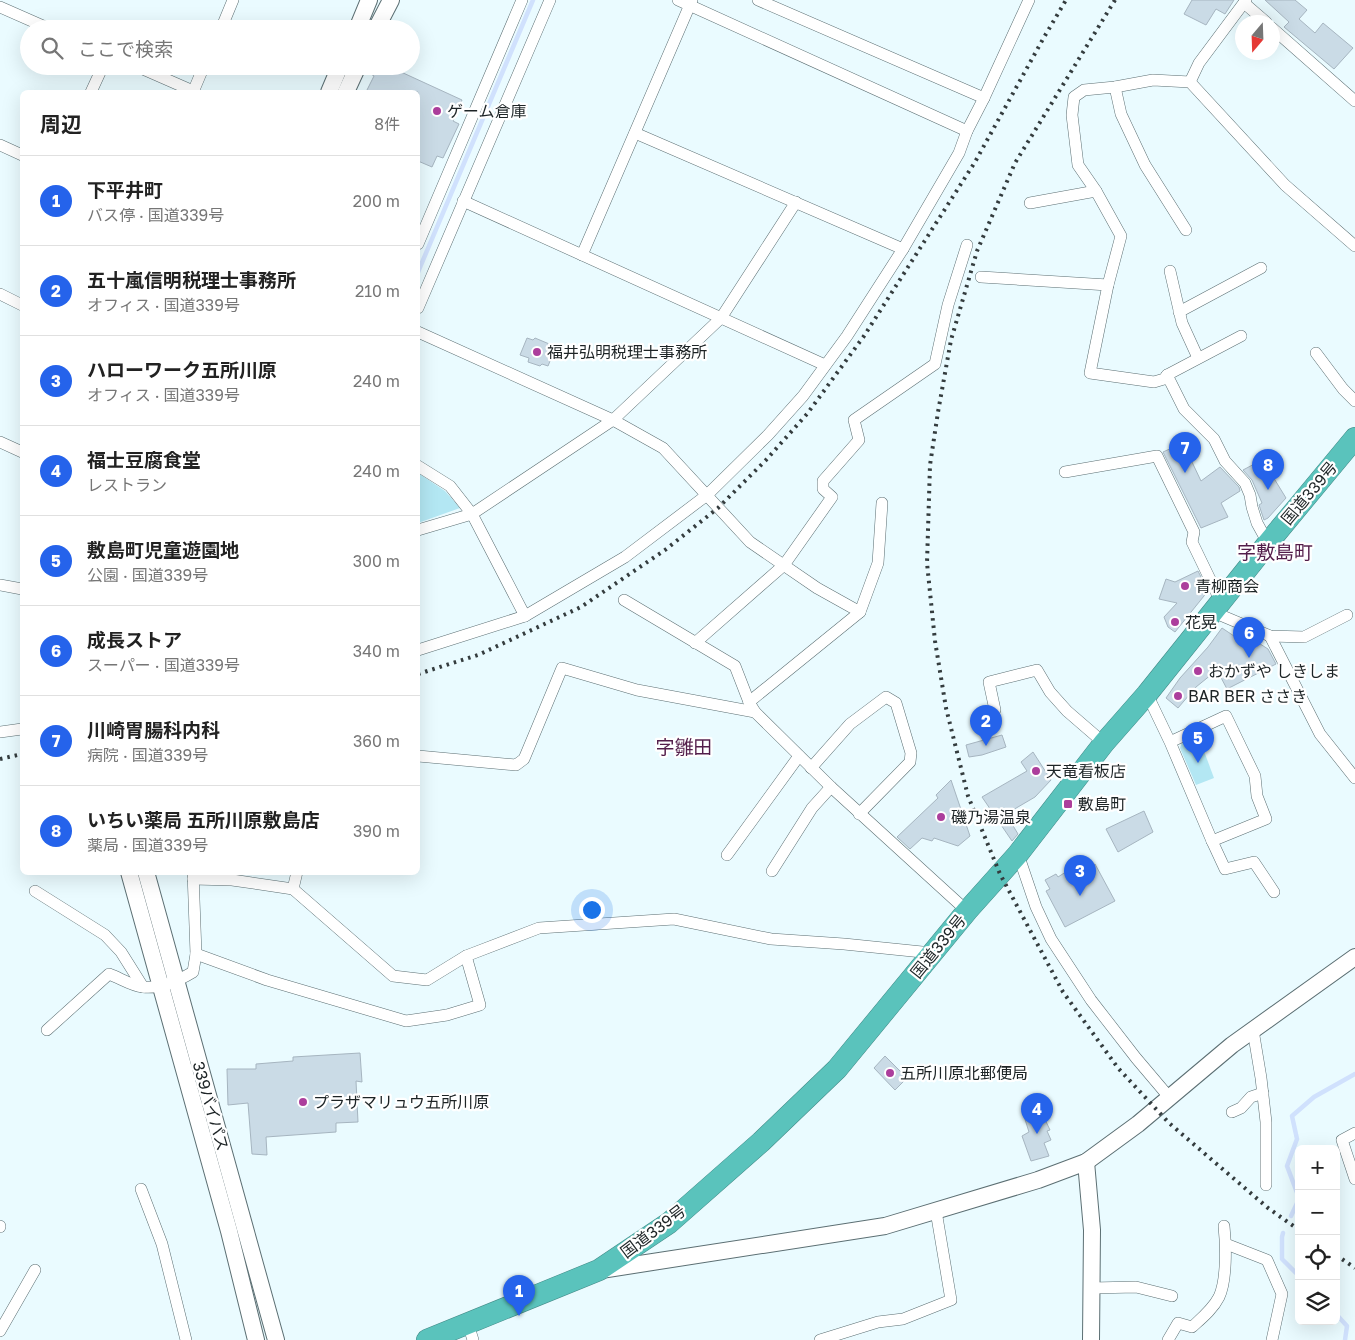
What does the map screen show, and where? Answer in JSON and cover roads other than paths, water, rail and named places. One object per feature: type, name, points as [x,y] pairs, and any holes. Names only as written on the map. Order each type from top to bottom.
[{"type":"highway","name":"国道339号","points":[[427,1340],[470,1332],[599,1270],[668,1223],[788,1116],[837,1069],[967,911],[1018,854],[1104,743],[1147,694],[1355,438]]},
{"type":"street","points":[[225,20],[234,0]]},
{"type":"street","points":[[361,20],[369,0]]},
{"type":"street","points":[[381,20],[391,0]]},
{"type":"street","points":[[420,239],[522,0]]},
{"type":"street","points":[[420,303],[550,0]]},
{"type":"street","points":[[678,0],[691,3],[967,131]]},
{"type":"street","points":[[758,0],[984,98]]},
{"type":"street","points":[[420,649],[525,616],[625,557],[707,495],[768,436],[803,396],[847,336],[903,249],[959,153],[967,131],[1029,0]]},
{"type":"street","points":[[1190,82],[1199,63],[1245,2],[1259,15]]},
{"type":"street","points":[[582,254],[691,3]]},
{"type":"street","points":[[0,7],[30,20]]},
{"type":"street","points":[[1280,35],[1355,101]]},
{"type":"street","points":[[92,90],[99,75]]},
{"type":"street","points":[[156,75],[189,90]]},
{"type":"street","points":[[194,90],[200,75]]},
{"type":"street","points":[[330,90],[336,75]]},
{"type":"street","points":[[347,90],[354,75]]},
{"type":"street","points":[[1241,336],[1167,375],[1164,379],[1154,382],[1090,373],[1108,285],[1121,236],[1096,191],[1078,165],[1072,115],[1074,97],[1084,90],[1153,80],[1190,82],[1285,185],[1355,246]]},
{"type":"street","points":[[1115,87],[1121,114],[1145,165],[1186,230]]},
{"type":"street","points":[[635,133],[903,249]]},
{"type":"street","points":[[0,145],[20,154]]},
{"type":"street","points":[[1030,203],[1096,191]]},
{"type":"street","points":[[463,201],[825,365]]},
{"type":"street","points":[[420,529],[472,514],[613,420],[721,318],[796,202]]},
{"type":"street","points":[[695,643],[784,565],[832,497],[823,489],[822,481],[859,440],[854,420],[935,364],[948,305],[967,245]]},
{"type":"street","points":[[1179,312],[1261,268]]},
{"type":"street","points":[[1170,271],[1182,323],[1198,358]]},
{"type":"street","points":[[981,277],[1108,285]]},
{"type":"street","points":[[0,294],[20,304]]},
{"type":"street","points":[[420,333],[613,420],[664,448],[750,542],[817,588],[860,612]]},
{"type":"street","points":[[1316,353],[1343,389],[1355,401]]},
{"type":"street","points":[[1167,375],[1184,409],[1214,439],[1225,461],[1245,483],[1257,523],[1268,543]]},
{"type":"street","points":[[0,442],[20,451]]},
{"type":"street","points":[[1065,472],[1158,456],[1194,532],[1192,542],[1217,607],[1270,636],[1304,637],[1347,615]]},
{"type":"street","points":[[420,467],[450,486],[472,514],[525,616]]},
{"type":"street","points":[[420,756],[516,765],[524,759],[562,668],[637,690],[752,707],[860,612],[878,563],[882,503]]},
{"type":"street","points":[[0,586],[20,589]]},
{"type":"street","points":[[624,600],[734,666],[752,707],[798,756],[859,814],[967,911]]},
{"type":"street","points":[[1270,636],[1320,734],[1355,778]]},
{"type":"street","points":[[995,710],[989,682],[1037,670],[1050,692],[1067,711],[1104,743]]},
{"type":"street","points":[[1147,694],[1225,868],[1254,862],[1274,892]]},
{"type":"street","points":[[811,768],[850,724],[886,698],[896,702],[911,753],[910,762],[859,814]]},
{"type":"street","points":[[1170,742],[1226,716],[1255,776],[1257,796],[1266,819],[1212,841]]},
{"type":"street","points":[[0,732],[20,729]]},
{"type":"street","points":[[727,855],[798,756]]},
{"type":"street","points":[[772,871],[812,808],[830,787]]},
{"type":"street","points":[[1018,854],[1036,907],[1050,939],[1091,1000],[1169,1097]]},
{"type":"street","points":[[131,875],[168,984],[256,1340]]},
{"type":"street","name":"339バイパス","points":[[147,875],[168,984],[276,1340]]},
{"type":"street","points":[[294,889],[296,875]]},
{"type":"street","points":[[47,1030],[109,974],[143,987],[168,984],[193,972],[196,954],[193,876],[233,876],[294,889],[393,976],[428,980],[466,956],[540,928],[674,919],[771,939],[932,953]]},
{"type":"street","points":[[35,891],[105,934],[121,952],[143,987]]},
{"type":"street","points":[[196,954],[267,980],[406,1021],[447,1015],[480,1005],[466,956]]},
{"type":"street","points":[[599,1270],[885,1226],[1038,1180],[1086,1162],[1138,1124],[1253,1030],[1355,957]]},
{"type":"street","points":[[1253,1030],[1266,1122],[1266,1185]]},
{"type":"street","points":[[1232,1112],[1241,1108],[1251,1097],[1263,1092]]},
{"type":"street","points":[[1355,1133],[1342,1140],[1355,1179]]},
{"type":"street","points":[[1086,1162],[1092,1230],[1092,1340]]},
{"type":"street","points":[[141,1189],[162,1244],[186,1340]]},
{"type":"street","points":[[820,1340],[878,1322],[903,1319],[951,1300],[936,1210]]},
{"type":"street","points":[[1168,1340],[1178,1323],[1192,1327],[1205,1315],[1219,1296],[1225,1268],[1226,1244],[1224,1226]]},
{"type":"street","points":[[1226,1244],[1266,1260],[1282,1294],[1272,1340]]},
{"type":"street","points":[[0,1331],[35,1270]]},
{"type":"street","points":[[1092,1288],[1136,1288],[1172,1296]]},
{"type":"waterway","points":[[420,267],[533,0]]},
{"type":"waterway","points":[[1296,1190],[1287,1166],[1297,1139],[1292,1116],[1314,1097],[1355,1074]]},
{"type":"waterway","points":[[1291,1216],[1295,1208]]},
{"type":"waterway","points":[[1283,1233],[1282,1259],[1295,1272]]},
{"type":"waterway","points":[[1340,1318],[1347,1326],[1345,1340]]},
{"type":"railway","points":[[420,673],[478,655],[581,607],[665,550],[718,508],[766,460],[807,414],[864,336],[975,162],[1066,0]]},
{"type":"railway","points":[[1115,0],[1015,163],[977,251],[951,340],[930,465],[927,563],[935,641],[946,708],[968,796],[1000,874],[1063,992],[1118,1068],[1169,1123],[1268,1208],[1295,1227]]},
{"type":"railway","points":[[0,759],[20,754]]},
{"type":"railway","points":[[1340,1258],[1355,1268]]},
{"type":"place","name":"ゲーム倉庫","points":[[437,111]]},
{"type":"place","name":"福井弘明税理士事務所","points":[[537,352]]},
{"type":"place","name":"川崎胃腸科内科","points":[[1185,473]]},
{"type":"place","name":"いちい薬局 五所川原敷島店","points":[[1268,490]]},
{"type":"place","name":"青柳商会","points":[[1185,586]]},
{"type":"place","name":"花晃","points":[[1175,622]]},
{"type":"place","name":"成長ストア","points":[[1249,658]]},
{"type":"place","name":"おかずや しきしま","points":[[1198,671]]},
{"type":"place","name":"BAR BER ささき","points":[[1178,696]]},
{"type":"place","name":"五十嵐信明税理士事務所","points":[[986,746]]},
{"type":"place","name":"敷島町児童遊園地","points":[[1198,763]]},
{"type":"place","name":"天竜看板店","points":[[1036,771]]},
{"type":"place","name":"敷島町","points":[[1068,804]]},
{"type":"place","name":"磯乃湯温泉","points":[[941,817]]},
{"type":"place","name":"ハローワーク五所川原","points":[[1080,896]]},
{"type":"place","name":"五所川原北郵便局","points":[[890,1073]]},
{"type":"place","name":"プラザマリュウ五所川原","points":[[303,1102]]},
{"type":"place","name":"福士豆腐食堂","points":[[1037,1134]]},
{"type":"place","name":"下平井町","points":[[519,1316]]},
{"type":"district","name":"字敷島町","points":[[1275,552]]},
{"type":"district","name":"字雛田","points":[[684,747]]}]
